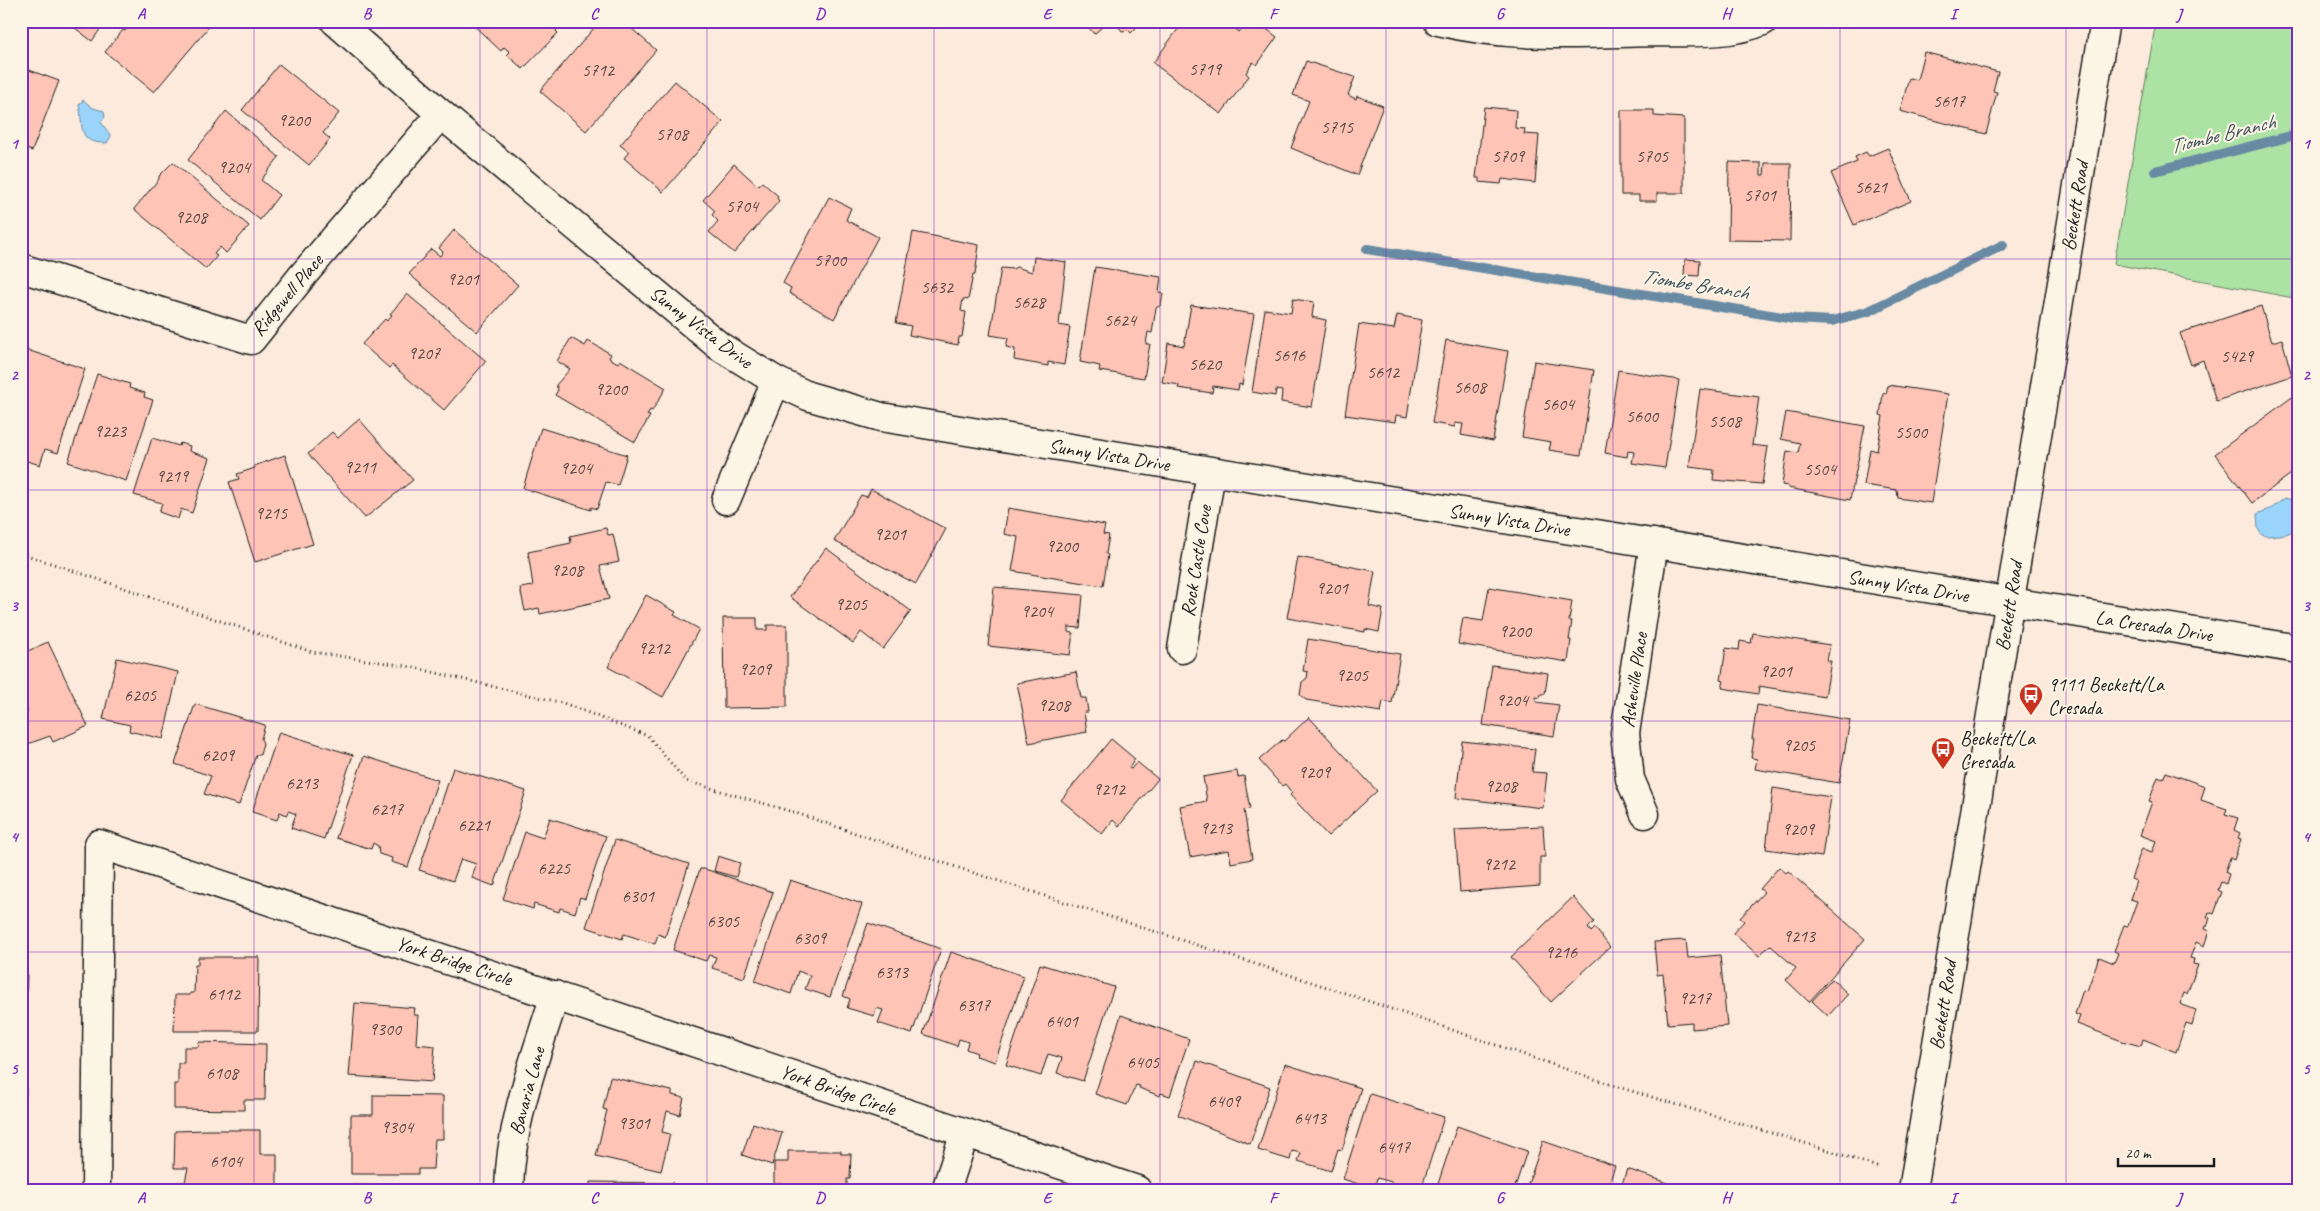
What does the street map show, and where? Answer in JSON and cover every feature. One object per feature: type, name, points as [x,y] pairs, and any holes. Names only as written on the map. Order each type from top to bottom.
[{"type":"street","name":"Sunny Vista Drive","points":[[335,21],[440,114],[719,346],[776,381],[822,400],[881,418],[1654,543],[2010,603]]},
{"type":"street","points":[[1438,21],[1488,30],[1553,36],[1734,29],[1763,21]]},
{"type":"street","name":"Beckett Road","points":[[1913,1190],[2105,21]]},
{"type":"street","name":"Ridgewell Place","points":[[21,268],[251,340],[303,275],[440,114]]},
{"type":"street","points":[[726,500],[776,381]]},
{"type":"street","name":"Rock Castle Cove","points":[[1182,649],[1211,472]]},
{"type":"street","name":"Asheville Place","points":[[1645,814],[1630,779],[1625,733],[1654,543]]},
{"type":"street","name":"La Cresada Drive","points":[[2010,603],[2299,649]]},
{"type":"street","name":"York Bridge Circle","points":[[96,1190],[99,844],[1137,1190]]},
{"type":"street","name":"Bavaria Lane","points":[[509,1190],[509,1164],[520,1106],[555,995]]},
{"type":"street","points":[[946,1190],[965,1133]]},
{"type":"path","points":[[21,553],[312,652],[407,666],[563,703],[648,736],[686,781],[793,812],[968,871],[1339,991],[1615,1086],[1831,1150],[1880,1168]]},
{"type":"green space","points":[[2156,21],[2299,21],[2299,299],[2114,264]]},
{"type":"water","points":[[83,100],[93,108],[104,111],[105,117],[101,122],[111,136],[107,143],[97,143],[90,140],[83,132],[79,105]]},
{"type":"water","points":[[2285,498],[2299,502],[2298,520],[2295,529],[2286,534],[2262,535],[2258,529],[2257,514],[2272,508]]},
{"type":"building","points":[[66,21],[106,21],[92,41]]},
{"type":"building","points":[[131,21],[210,21],[212,23],[154,92],[105,52],[123,30],[125,31],[132,23]]},
{"type":"building","points":[[469,21],[564,21],[556,31],[558,33],[523,69],[507,55],[510,52],[504,47],[501,51]]},
{"type":"building","points":[[600,21],[623,21],[656,50],[586,131],[540,91]]},
{"type":"building","points":[[1083,21],[1109,21],[1094,34]]},
{"type":"building","points":[[1114,21],[1143,21],[1131,33],[1128,30],[1122,31]]},
{"type":"building","points":[[1184,21],[1236,21],[1233,27],[1239,32],[1247,21],[1256,21],[1277,37],[1257,65],[1253,62],[1246,73],[1249,76],[1221,114],[1153,63]]},
{"type":"building","points":[[1924,52],[1998,72],[1993,91],[1997,92],[1986,134],[1900,111],[1909,78],[1917,80]]},
{"type":"building","points":[[1306,61],[1355,77],[1348,95],[1356,99],[1357,96],[1383,106],[1357,175],[1291,148],[1309,101],[1293,95]]},
{"type":"building","points":[[279,64],[339,113],[323,133],[330,139],[309,165],[242,110]]},
{"type":"building","points":[[21,67],[59,81],[32,151],[21,147]]},
{"type":"building","points":[[675,81],[723,122],[663,192],[624,158],[629,152],[620,145]]},
{"type":"building","points":[[1484,107],[1516,110],[1515,128],[1525,129],[1524,134],[1539,135],[1535,183],[1502,179],[1501,184],[1479,182],[1479,178],[1476,178]]},
{"type":"building","points":[[1621,110],[1654,110],[1654,116],[1684,118],[1684,193],[1657,193],[1657,201],[1639,201],[1639,195],[1621,195]]},
{"type":"building","points":[[226,111],[279,157],[261,180],[279,195],[260,220],[188,160]]},
{"type":"building","points":[[1888,148],[1911,201],[1854,225],[1831,173],[1857,162],[1855,157],[1866,152],[1869,156]]},
{"type":"building","points":[[173,162],[249,226],[226,253],[220,247],[214,254],[217,256],[206,269],[134,209],[159,179],[159,176]]},
{"type":"building","points":[[1729,162],[1761,163],[1761,175],[1764,175],[1765,163],[1791,163],[1790,241],[1728,240]]},
{"type":"building","points":[[734,164],[758,186],[762,182],[778,196],[779,201],[734,253],[709,232],[718,221],[712,215],[715,211],[703,200]]},
{"type":"building","points":[[829,197],[851,208],[846,220],[878,237],[834,319],[789,293],[791,288],[783,283]]},
{"type":"building","points":[[454,230],[518,285],[477,332],[409,274],[431,249],[440,256],[443,252],[439,248]]},
{"type":"building","points":[[913,232],[979,245],[975,275],[973,275],[968,300],[963,299],[961,311],[966,312],[962,337],[959,337],[958,345],[909,335],[911,326],[896,323]]},
{"type":"building","points":[[1034,257],[1066,262],[1059,325],[1070,327],[1064,365],[1048,362],[1048,366],[1014,360],[1015,349],[1006,347],[1008,338],[990,335],[1001,268],[1013,269],[1016,267],[1032,272]]},
{"type":"building","points":[[1685,259],[1700,260],[1699,276],[1684,275]]},
{"type":"building","points":[[1095,267],[1161,277],[1159,292],[1163,293],[1161,305],[1156,308],[1152,333],[1148,332],[1146,344],[1150,344],[1144,378],[1099,371],[1100,366],[1080,362]]},
{"type":"building","points":[[407,294],[486,361],[444,410],[392,365],[389,368],[362,344],[385,319],[387,321],[392,315],[390,314]]},
{"type":"building","points":[[1293,299],[1314,302],[1312,317],[1326,320],[1312,407],[1281,402],[1282,391],[1276,390],[1275,396],[1252,392],[1265,309],[1291,313]]},
{"type":"building","points":[[1191,305],[1254,314],[1242,385],[1239,384],[1238,390],[1213,386],[1212,393],[1178,388],[1179,385],[1162,382],[1168,343],[1184,346]]},
{"type":"building","points":[[2261,306],[2272,342],[2282,339],[2292,376],[2216,401],[2203,360],[2191,365],[2180,333]]},
{"type":"building","points":[[1397,315],[1422,320],[1407,417],[1396,415],[1395,422],[1345,415],[1359,324],[1394,329]]},
{"type":"building","points":[[571,338],[585,346],[588,341],[611,354],[609,358],[618,363],[620,360],[666,388],[652,411],[650,410],[647,415],[650,416],[635,442],[555,395],[558,390],[556,385],[570,369],[557,361]]},
{"type":"building","points":[[1446,340],[1508,351],[1493,441],[1461,435],[1463,424],[1455,423],[1455,427],[1432,423]]},
{"type":"building","points":[[27,350],[85,369],[58,453],[45,449],[40,465],[21,459],[21,368]]},
{"type":"building","points":[[1534,361],[1594,370],[1581,455],[1549,450],[1551,442],[1522,437]]},
{"type":"building","points":[[1618,370],[1679,380],[1665,468],[1632,463],[1634,452],[1628,451],[1627,457],[1605,453]]},
{"type":"building","points":[[97,374],[130,384],[129,388],[145,393],[144,397],[153,400],[126,481],[68,462]]},
{"type":"building","points":[[1888,385],[1948,394],[1931,503],[1898,498],[1897,490],[1864,485],[1870,449],[1877,451],[1883,416],[1880,415],[1883,393],[1886,394]]},
{"type":"building","points":[[1700,389],[1759,397],[1752,445],[1768,447],[1762,484],[1713,480],[1714,470],[1689,467]]},
{"type":"building","points":[[2299,392],[2299,468],[2252,503],[2215,454]]},
{"type":"building","points":[[1786,412],[1865,426],[1850,500],[1788,488],[1788,486],[1782,485],[1787,451],[1798,453],[1800,443],[1781,439]]},
{"type":"building","points":[[359,419],[413,480],[365,518],[308,454],[332,432],[338,438]]},
{"type":"building","points":[[541,428],[627,455],[618,485],[606,482],[597,509],[591,507],[591,510],[523,488]]},
{"type":"building","points":[[152,438],[179,446],[180,443],[190,446],[189,451],[210,458],[192,513],[181,509],[178,519],[159,512],[162,503],[134,495]]},
{"type":"building","points":[[285,455],[313,544],[255,562],[229,482],[239,479],[237,474]]},
{"type":"building","points":[[871,489],[946,529],[916,584],[834,541],[861,495],[867,497]]},
{"type":"building","points":[[1008,508],[1105,525],[1103,534],[1109,535],[1103,586],[1012,571],[1018,537],[1004,534]]},
{"type":"building","points":[[606,528],[608,535],[613,534],[619,562],[600,566],[609,599],[540,614],[539,608],[525,611],[520,588],[533,586],[528,552],[571,543],[570,536]]},
{"type":"building","points":[[826,548],[911,611],[883,649],[861,632],[853,643],[790,597]]},
{"type":"building","points":[[1298,557],[1375,571],[1369,606],[1383,609],[1379,632],[1365,629],[1365,632],[1287,618]]},
{"type":"building","points":[[994,587],[1083,595],[1080,628],[1068,627],[1068,632],[1073,633],[1070,655],[988,646]]},
{"type":"building","points":[[1489,587],[1572,601],[1569,621],[1572,621],[1568,662],[1458,644],[1463,618],[1483,621]]},
{"type":"building","points":[[646,595],[676,612],[674,615],[699,629],[663,697],[608,667]]},
{"type":"building","points":[[723,618],[757,618],[757,630],[767,630],[767,625],[787,625],[787,707],[724,708]]},
{"type":"building","points":[[1753,633],[1830,645],[1827,661],[1831,661],[1825,697],[1759,686],[1758,694],[1722,688],[1724,681],[1721,680],[1726,648],[1739,650],[1740,641],[1751,643]]},
{"type":"building","points":[[1308,639],[1400,654],[1392,703],[1383,701],[1381,712],[1306,700],[1300,695],[1302,682],[1307,678],[1308,672],[1303,671]]},
{"type":"building","points":[[48,642],[88,726],[53,742],[50,736],[25,745],[21,737],[21,715],[28,712],[21,697],[21,666],[25,664],[21,654]]},
{"type":"building","points":[[117,658],[178,672],[163,739],[129,731],[130,725],[103,719]]},
{"type":"building","points":[[1492,665],[1548,673],[1545,694],[1541,694],[1540,698],[1536,697],[1536,702],[1559,705],[1554,736],[1483,725]]},
{"type":"building","points":[[1076,672],[1081,698],[1086,698],[1088,712],[1084,712],[1087,732],[1029,743],[1017,683]]},
{"type":"building","points":[[195,704],[265,725],[261,739],[263,743],[260,755],[256,755],[239,805],[204,794],[211,776],[175,764]]},
{"type":"building","points":[[1757,705],[1850,720],[1839,783],[1755,769],[1757,759],[1751,758]]},
{"type":"building","points":[[1309,717],[1377,791],[1328,836],[1290,795],[1292,793],[1285,784],[1282,786],[1259,760],[1282,740],[1284,741]]},
{"type":"building","points":[[279,732],[353,755],[324,839],[291,828],[296,814],[288,811],[287,815],[280,812],[277,820],[252,812]]},
{"type":"building","points":[[1111,739],[1135,759],[1129,768],[1131,769],[1137,762],[1158,779],[1119,826],[1113,820],[1102,834],[1061,800]]},
{"type":"building","points":[[1462,741],[1535,749],[1532,772],[1547,773],[1543,808],[1456,798]]},
{"type":"building","points":[[364,756],[438,780],[408,867],[391,862],[392,858],[379,854],[378,846],[373,843],[371,849],[336,838]]},
{"type":"building","points":[[453,768],[526,791],[494,886],[472,878],[476,864],[461,859],[453,881],[419,870]]},
{"type":"building","points":[[1237,771],[1238,777],[1244,776],[1250,809],[1244,810],[1252,859],[1231,863],[1229,850],[1190,857],[1180,806],[1207,801],[1203,777]]},
{"type":"building","points":[[2166,772],[2205,786],[2201,800],[2227,809],[2225,814],[2238,818],[2234,830],[2240,833],[2238,838],[2241,839],[2234,860],[2230,858],[2225,872],[2229,874],[2226,884],[2221,882],[2218,890],[2222,892],[2214,914],[2209,912],[2207,917],[2210,918],[2207,927],[2205,926],[2204,929],[2209,931],[2204,946],[2196,942],[2190,958],[2194,959],[2193,964],[2198,965],[2187,994],[2184,993],[2180,1004],[2196,1010],[2192,1025],[2186,1023],[2176,1052],[2143,1039],[2141,1046],[2122,1041],[2077,1024],[2080,1016],[2075,1014],[2083,990],[2087,991],[2099,957],[2114,963],[2118,953],[2114,951],[2124,925],[2128,926],[2137,901],[2130,899],[2136,881],[2131,879],[2142,848],[2152,852],[2156,841],[2140,835],[2152,802],[2149,801],[2158,777],[2163,779]]},
{"type":"building","points":[[1773,788],[1831,797],[1822,857],[1766,849]]},
{"type":"building","points":[[550,818],[606,836],[585,899],[580,897],[575,913],[560,908],[559,912],[534,904],[533,909],[503,899],[525,832],[543,838]]},
{"type":"building","points":[[1543,826],[1545,857],[1540,857],[1540,886],[1460,892],[1455,830]]},
{"type":"building","points":[[615,840],[689,864],[665,937],[658,934],[655,944],[624,934],[622,939],[586,927]]},
{"type":"building","points":[[718,856],[740,863],[736,877],[714,871]]},
{"type":"building","points":[[1779,867],[1786,873],[1788,871],[1865,939],[1809,1002],[1786,980],[1796,968],[1770,945],[1759,956],[1733,933],[1744,921],[1740,918],[1764,892],[1760,889]]},
{"type":"building","points":[[700,869],[705,869],[773,892],[744,978],[712,968],[716,957],[709,955],[706,961],[673,950]]},
{"type":"building","points":[[790,880],[862,904],[830,997],[805,989],[810,976],[798,971],[791,994],[755,981]]},
{"type":"building","points":[[1573,897],[1594,922],[1588,928],[1591,932],[1595,928],[1610,947],[1551,1002],[1511,957]]},
{"type":"building","points":[[868,923],[941,949],[912,1034],[878,1023],[883,1010],[876,1008],[874,1016],[847,1008],[850,999],[843,996]]},
{"type":"building","points":[[1686,940],[1688,958],[1720,955],[1727,1026],[1692,1029],[1692,1022],[1668,1024],[1663,974],[1657,975],[1654,942]]},
{"type":"building","points":[[951,952],[1024,976],[995,1062],[976,1056],[977,1053],[966,1049],[968,1042],[959,1039],[957,1046],[923,1034]]},
{"type":"building","points":[[198,957],[259,957],[258,1031],[174,1031],[175,995],[190,995],[190,993],[194,993],[195,965],[198,965]]},
{"type":"building","points":[[1040,964],[1114,987],[1083,1081],[1057,1073],[1062,1058],[1048,1054],[1041,1076],[1006,1065]]},
{"type":"building","points":[[21,973],[27,973],[26,1009],[21,1009]]},
{"type":"building","points":[[1832,979],[1848,994],[1828,1016],[1812,1001]]},
{"type":"building","points":[[355,1003],[415,1008],[414,1015],[418,1015],[416,1044],[435,1046],[432,1082],[349,1076]]},
{"type":"building","points":[[1121,1015],[1189,1039],[1170,1096],[1161,1093],[1160,1096],[1136,1085],[1127,1105],[1095,1094]]},
{"type":"building","points":[[199,1042],[266,1044],[265,1100],[244,1100],[244,1110],[174,1109],[174,1084],[178,1084],[178,1063],[184,1063],[184,1047],[198,1047]]},
{"type":"building","points":[[21,1061],[26,1061],[26,1096],[21,1096]]},
{"type":"building","points":[[1197,1061],[1270,1087],[1250,1144],[1178,1115]]},
{"type":"building","points":[[1285,1064],[1361,1088],[1342,1150],[1338,1149],[1331,1171],[1298,1161],[1301,1153],[1292,1151],[1290,1160],[1258,1150]]},
{"type":"building","points":[[610,1077],[672,1091],[672,1095],[684,1098],[680,1115],[667,1111],[662,1132],[670,1134],[661,1171],[596,1156],[607,1110],[603,1109]]},
{"type":"building","points":[[1370,1094],[1444,1117],[1421,1190],[1403,1190],[1391,1186],[1392,1182],[1377,1178],[1374,1189],[1343,1179]]},
{"type":"building","points":[[373,1095],[443,1096],[443,1139],[435,1139],[433,1169],[418,1169],[418,1174],[351,1174],[351,1115],[373,1115]]},
{"type":"building","points":[[753,1123],[782,1133],[772,1165],[742,1155]]},
{"type":"building","points":[[1457,1126],[1527,1151],[1514,1190],[1436,1190]]},
{"type":"building","points":[[260,1130],[260,1154],[277,1154],[277,1185],[260,1185],[260,1190],[177,1190],[177,1182],[185,1182],[188,1168],[174,1168],[175,1131]]},
{"type":"building","points":[[1543,1141],[1615,1166],[1607,1190],[1526,1190]]},
{"type":"building","points":[[21,1142],[25,1142],[25,1187],[21,1187]]},
{"type":"building","points":[[788,1151],[841,1151],[841,1154],[851,1154],[850,1179],[847,1179],[847,1190],[782,1190],[782,1184],[774,1184],[774,1162],[788,1162]]},
{"type":"building","points":[[1627,1169],[1689,1190],[1620,1190]]},
{"type":"building","points":[[590,1182],[673,1183],[673,1190],[590,1190]]},
{"type":"building","points":[[347,1185],[437,1186],[437,1190],[347,1190]]},
{"type":"waterway","name":"Tiombe Branch","points":[[2155,171],[2299,134]]},
{"type":"waterway","name":"Tiombe Branch","points":[[1367,249],[1794,319],[1832,321],[1869,311],[2003,245]]},
{"type":"place","name":"9111 Beckett/La Cresada","points":[[2031,716]]},
{"type":"place","name":"Beckett/La Cresada","points":[[1943,770]]}]
